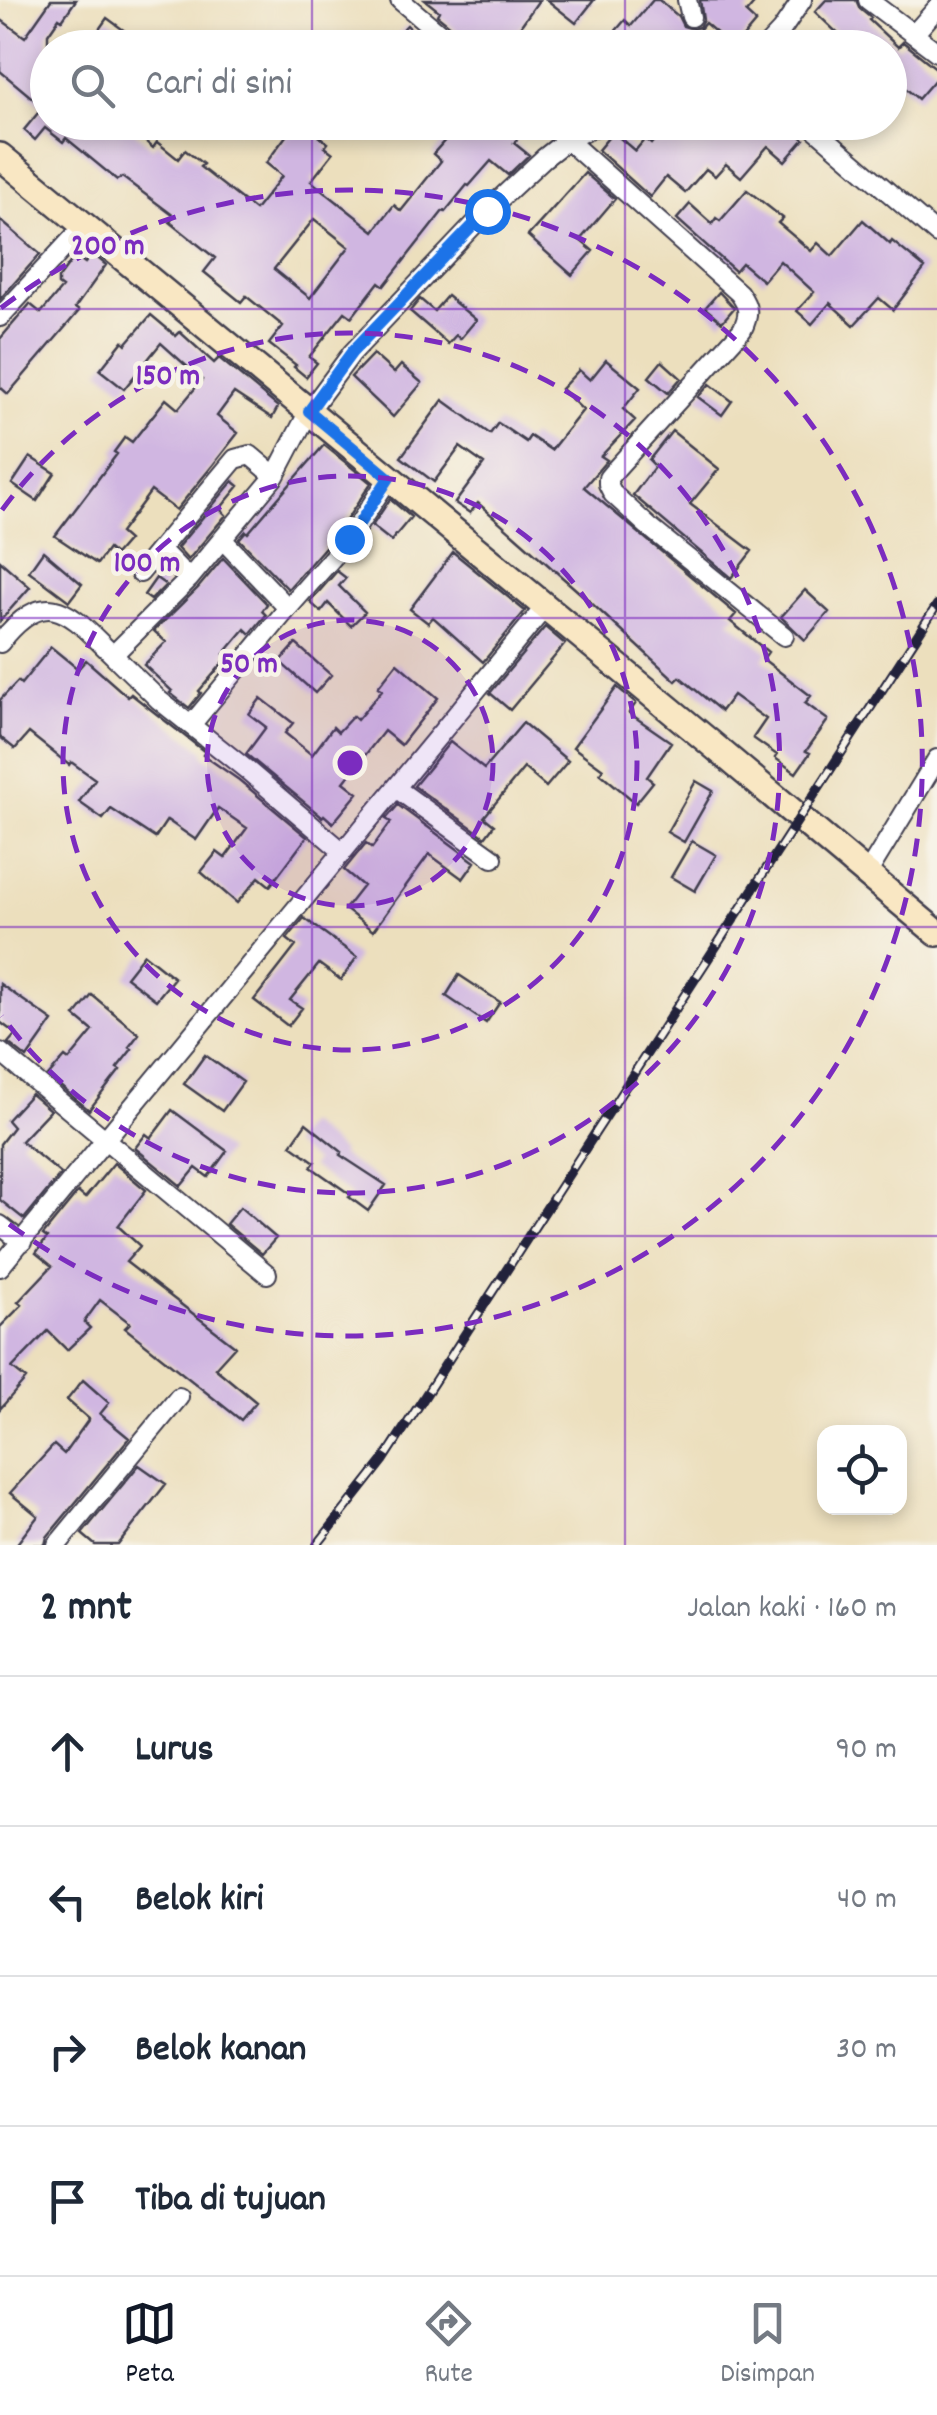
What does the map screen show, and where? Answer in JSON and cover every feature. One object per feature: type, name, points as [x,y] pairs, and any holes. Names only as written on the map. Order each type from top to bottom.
[{"type":"street","points":[[400,0],[436,30]]},
{"type":"street","points":[[781,30],[802,0]]},
{"type":"street","points":[[868,0],[937,52]]},
{"type":"street","points":[[915,33],[937,8]]},
{"type":"street","points":[[113,655],[190,579],[276,476],[309,411],[352,352],[487,211],[568,140],[739,293],[748,306],[749,317],[742,330],[613,472],[608,478],[610,488],[650,527],[784,636]]},
{"type":"street","points":[[829,140],[937,234]]},
{"type":"street","points":[[0,156],[937,934]]},
{"type":"street","points":[[0,316],[84,226]]},
{"type":"street","points":[[140,573],[235,459],[250,455],[276,476]]},
{"type":"street","points":[[191,725],[349,539],[389,478]]},
{"type":"street","points":[[223,540],[288,608]]},
{"type":"street","points":[[160,549],[190,579]]},
{"type":"street","points":[[0,1267],[546,607]]},
{"type":"street","points":[[0,643],[10,630],[42,610],[59,609],[72,616],[159,700],[342,851]]},
{"type":"street","points":[[867,874],[937,759]]},
{"type":"street","points":[[397,788],[493,858]]},
{"type":"street","points":[[0,1052],[267,1274]]},
{"type":"street","points":[[0,1225],[22,1242]]},
{"type":"street","points":[[56,1545],[179,1397]]},
{"type":"building","points":[[51,0],[76,0],[51,30],[30,30],[30,96],[0,71],[0,19],[25,37]]},
{"type":"building","points":[[425,0],[539,0],[518,30],[456,30],[437,15],[439,11]]},
{"type":"building","points":[[547,0],[594,0],[576,23]]},
{"type":"building","points":[[653,0],[659,0],[678,16],[683,26],[693,29],[703,20],[700,0],[757,0],[746,13],[756,22],[749,30],[713,30],[705,23],[699,30],[616,30],[625,20],[631,26]]},
{"type":"building","points":[[826,0],[856,0],[880,30],[834,30],[815,12]]},
{"type":"building","points":[[107,18],[124,30],[99,30]]},
{"type":"building","points":[[907,45],[937,69],[937,77],[918,99],[907,90]]},
{"type":"building","points":[[68,140],[144,140],[153,148],[157,142],[178,159],[185,150],[203,164],[200,167],[255,210],[282,176],[266,163],[283,140],[324,140],[328,143],[325,147],[333,153],[311,181],[374,231],[394,205],[401,211],[441,161],[433,154],[445,140],[516,140],[514,143],[529,155],[508,175],[491,161],[443,211],[384,286],[379,282],[352,317],[345,312],[309,357],[317,363],[306,377],[269,344],[283,326],[246,296],[241,302],[204,272],[215,258],[170,222],[174,216],[122,177],[117,180]],"holes":[[[314,219],[349,247],[310,298],[274,269]]]},
{"type":"building","points":[[606,140],[622,140],[635,151],[644,140],[651,144],[654,140],[803,140],[785,161],[768,146],[741,177],[726,164],[715,176],[706,169],[685,193],[666,177],[650,197],[598,150]]},
{"type":"building","points":[[585,173],[615,199],[580,240],[593,251],[572,275],[528,236]]},
{"type":"building","points":[[747,190],[783,218],[778,223],[811,251],[818,243],[832,256],[863,220],[925,268],[893,310],[879,298],[854,325],[830,303],[812,324],[797,311],[814,292],[780,261],[763,281],[742,263],[735,271],[677,219],[690,204],[712,224],[716,218],[720,221]]},
{"type":"building","points":[[0,220],[40,254],[0,299]]},
{"type":"building","points":[[93,254],[106,265],[75,308],[79,311],[8,394],[0,387],[0,339],[30,304],[41,313],[62,288],[58,279],[75,256],[85,263]]},
{"type":"building","points":[[719,292],[734,308],[722,322],[705,308]]},
{"type":"building","points":[[447,296],[476,320],[460,339],[456,335],[448,344],[410,311],[420,299],[434,311]]},
{"type":"building","points":[[151,315],[176,336],[180,332],[214,363],[219,358],[278,407],[272,418],[234,393],[217,416],[238,433],[213,465],[176,510],[151,491],[120,533],[128,540],[115,555],[108,549],[97,564],[55,536],[117,454],[114,452],[125,437],[132,442],[166,399],[178,409],[202,380],[161,343],[124,389],[100,370]]},
{"type":"building","points":[[373,354],[394,373],[401,365],[422,383],[393,417],[351,377]]},
{"type":"building","points":[[606,360],[640,388],[623,409],[635,420],[601,456],[607,460],[584,487],[736,614],[730,621],[768,652],[763,659],[811,696],[805,703],[828,720],[796,773],[753,738],[766,719],[733,695],[721,711],[680,677],[676,681],[478,503],[470,513],[455,503],[484,464],[460,447],[434,482],[401,457],[443,400],[490,434],[498,423],[526,442],[530,436],[551,450],[583,410],[561,389],[579,370],[590,380]]},
{"type":"building","points":[[662,361],[681,378],[668,393],[649,377]]},
{"type":"building","points":[[710,384],[732,401],[722,415],[698,397]]},
{"type":"building","points":[[672,431],[719,469],[690,504],[752,551],[731,578],[633,495],[655,466],[649,460]]},
{"type":"building","points":[[324,445],[371,483],[339,531],[288,589],[239,539]]},
{"type":"building","points":[[30,457],[55,473],[37,501],[12,484]]},
{"type":"building","points":[[233,481],[239,486],[220,509],[226,515],[188,560],[177,548]]},
{"type":"building","points":[[390,499],[411,517],[391,541],[372,526]]},
{"type":"building","points":[[43,551],[82,584],[69,601],[29,571]]},
{"type":"building","points":[[453,552],[525,611],[483,662],[433,617],[428,623],[410,609]]},
{"type":"building","points":[[223,558],[267,604],[262,611],[266,615],[250,634],[245,629],[224,654],[228,657],[189,708],[144,665],[166,642],[154,631]]},
{"type":"building","points":[[0,561],[30,587],[0,621]]},
{"type":"building","points":[[337,571],[346,578],[339,586],[365,612],[351,626],[328,603],[321,612],[310,602]]},
{"type":"building","points":[[156,578],[166,585],[151,600],[144,595]]},
{"type":"building","points":[[805,590],[829,612],[805,640],[781,617]]},
{"type":"building","points":[[545,627],[565,644],[510,710],[490,693]]},
{"type":"building","points":[[296,644],[331,675],[315,693],[280,662]]},
{"type":"building","points":[[51,647],[78,669],[86,660],[307,837],[270,886],[259,877],[237,903],[201,872],[217,852],[225,858],[247,828],[218,808],[196,840],[167,820],[155,838],[111,809],[103,819],[79,802],[95,779],[71,762],[69,765],[29,733],[15,749],[0,737],[0,700],[18,681],[21,684]]},
{"type":"building","points":[[397,663],[438,698],[401,745],[384,731],[344,782],[358,793],[333,823],[246,754],[266,727],[249,714],[261,698],[293,723],[285,733],[312,755],[333,727],[338,732],[353,716],[357,720],[382,690],[378,687]]},
{"type":"building","points":[[617,687],[636,703],[629,713],[671,742],[647,777],[653,782],[636,803],[600,773],[603,769],[573,747]]},
{"type":"building","points":[[523,723],[568,761],[546,787],[524,768],[484,817],[494,825],[485,837],[414,786],[450,742],[484,769]]},
{"type":"building","points":[[696,781],[713,791],[684,842],[667,832]]},
{"type":"building","points":[[398,805],[475,862],[463,879],[429,854],[373,931],[345,909],[363,886],[344,870],[366,843],[372,848],[391,822],[386,819]]},
{"type":"building","points":[[692,841],[716,855],[695,891],[671,877]]},
{"type":"building","points":[[304,918],[357,957],[341,980],[319,964],[290,1000],[302,1008],[288,1026],[254,1000],[296,946],[287,939]]},
{"type":"building","points":[[144,954],[174,978],[156,1000],[126,977]]},
{"type":"building","points":[[459,975],[500,1002],[486,1023],[446,996]]},
{"type":"building","points":[[0,984],[53,1021],[27,1058],[8,1043],[16,1034],[0,1022]]},
{"type":"building","points":[[92,995],[139,1034],[117,1068],[120,1070],[89,1110],[48,1076],[65,1057],[69,1060],[93,1031],[75,1016]]},
{"type":"building","points":[[205,1055],[243,1082],[222,1111],[184,1084]]},
{"type":"building","points":[[31,1094],[50,1110],[21,1141],[61,1174],[24,1219],[0,1200],[0,1144],[13,1127],[7,1120]]},
{"type":"building","points":[[172,1110],[227,1151],[208,1177],[196,1168],[181,1186],[135,1148],[146,1134],[151,1138]]},
{"type":"building","points":[[306,1123],[342,1152],[340,1155],[386,1185],[368,1211],[311,1167],[315,1162],[291,1145]]},
{"type":"building","points":[[114,1163],[146,1190],[118,1226],[140,1246],[126,1262],[235,1346],[215,1368],[256,1402],[241,1420],[125,1328],[130,1323],[100,1300],[84,1322],[90,1328],[67,1350],[48,1331],[12,1368],[26,1379],[0,1409],[0,1327],[52,1266],[36,1253],[47,1238],[43,1235],[78,1192],[85,1198]]},
{"type":"building","points":[[240,1207],[276,1238],[262,1254],[226,1224]]},
{"type":"building","points":[[83,1380],[109,1403],[100,1414],[129,1438],[47,1537],[45,1545],[16,1545],[38,1516],[10,1493],[54,1445],[64,1454],[89,1419],[67,1400]]},
{"type":"building","points":[[139,1465],[166,1484],[118,1545],[95,1545],[82,1534]]},
{"type":"railway","points":[[317,1545],[383,1461],[937,605]]},
{"type":"route","points":[[349,539],[389,478],[309,411],[352,352],[487,211]]}]
